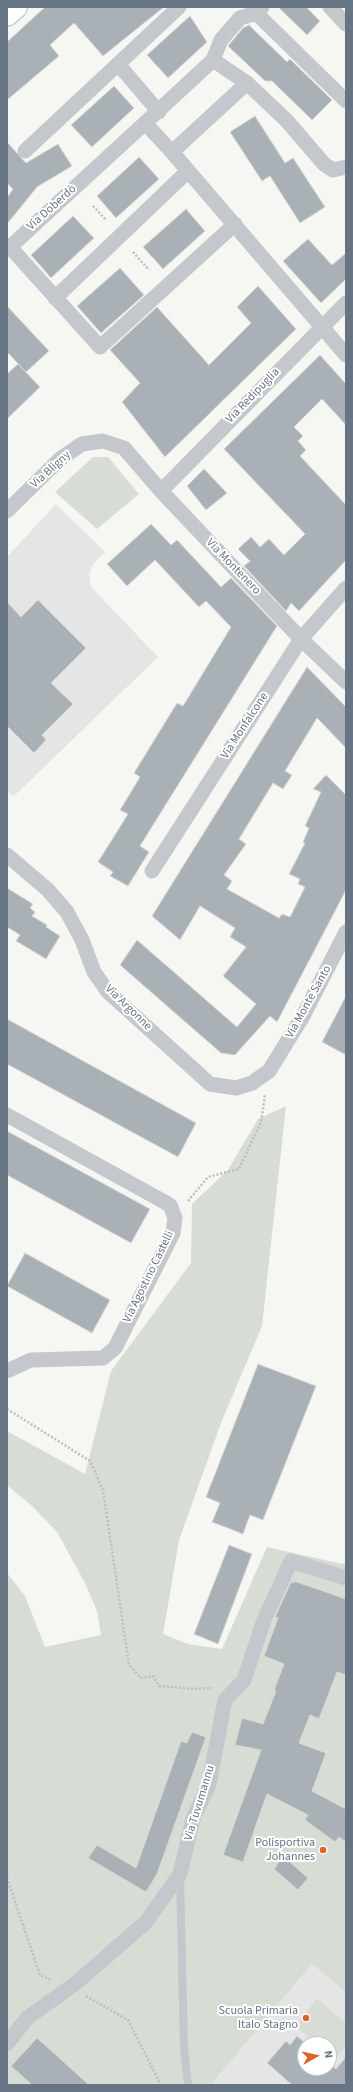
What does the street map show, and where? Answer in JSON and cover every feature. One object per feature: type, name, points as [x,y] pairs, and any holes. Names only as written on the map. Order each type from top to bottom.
[{"type":"street","points":[[7,15],[16,7]]},
{"type":"street","points":[[25,151],[179,7]]},
{"type":"street","points":[[330,7],[346,24]]},
{"type":"street","name":"Via Doberdò","points":[[235,224],[100,347],[10,247],[145,123],[159,112],[213,60],[221,40],[240,18],[259,10],[346,101]]},
{"type":"street","points":[[213,60],[247,83],[287,121],[324,164],[333,170],[346,167]]},
{"type":"street","points":[[118,64],[159,112]]},
{"type":"street","points":[[172,152],[247,83]]},
{"type":"street","points":[[145,123],[235,224],[346,355]]},
{"type":"street","points":[[55,298],[188,171]]},
{"type":"street","name":"Via Redipuglia","points":[[161,491],[346,302]]},
{"type":"street","name":"Via Bligny","points":[[7,511],[60,459],[82,444],[104,441],[124,448]]},
{"type":"street","name":"Via Montenero","points":[[124,448],[161,491],[301,639],[346,682]]},
{"type":"street","name":"Via Monfalcone","points":[[152,871],[301,639],[346,588]]},
{"type":"street","name":"Via Argonne","points":[[7,855],[48,890],[67,912],[82,940],[94,972],[108,992],[210,1084],[236,1088],[252,1083],[269,1071]]},
{"type":"street","name":"Via Monte Santo","points":[[269,1071],[303,1016],[346,932]]},
{"type":"street","name":"Via Agostino Castelli","points":[[7,1115],[170,1205],[175,1218],[173,1233],[115,1348],[103,1358],[31,1360],[7,1371]]},
{"type":"street","name":"Via Tuvumannu","points":[[7,2044],[27,2018],[70,1987],[145,1923],[180,1874],[193,1819],[209,1784],[225,1700],[244,1680],[264,1620],[291,1561],[346,1578]]},
{"type":"lane","points":[[180,1874],[184,2049],[188,2085]]},
{"type":"path","points":[[93,206],[106,220]]},
{"type":"path","points":[[133,252],[149,270]]},
{"type":"path","points":[[175,1218],[200,1185],[208,1177],[239,1169],[261,1122]]},
{"type":"path","points":[[7,1410],[90,1461],[103,1490],[129,1665],[141,1678],[153,1676],[159,1686],[194,1689],[216,1688]]},
{"type":"path","points":[[7,1878],[40,1975],[70,1987],[128,2020],[161,2085]]},
{"type":"shaded area","points":[[93,457],[108,457],[139,494],[97,529],[55,492]]},
{"type":"shaded area","points":[[56,504],[105,552],[93,564],[89,574],[91,587],[158,657],[13,797],[7,791],[7,557]]},
{"type":"shaded area","points":[[286,1106],[262,1326],[221,1423],[179,1540],[163,1634],[188,1644],[222,1649],[267,1547],[342,1564],[346,1563],[346,1992],[312,1964],[211,2085],[7,2085],[7,1573],[25,1596],[45,1647],[101,1635],[97,1611],[85,1583],[57,1532],[33,1507],[7,1485],[7,1431],[85,1474],[111,1371],[191,1263],[192,1204],[228,1170],[258,1119]]},
{"type":"shaded area","name":"Scuola Primaria Italo Stagno","points":[[313,1963],[346,1991],[346,2085],[211,2085]]},
{"type":"shaded area","points":[[317,1999],[346,2023],[346,2046],[337,2057],[337,2036],[307,2036],[295,2026]]},
{"type":"building","points":[[45,7],[164,7],[103,56],[74,23],[50,45],[59,56],[7,100],[7,42]]},
{"type":"building","points":[[278,7],[306,7],[320,21],[307,35]]},
{"type":"building","points":[[190,16],[207,42],[168,78],[147,55]]},
{"type":"building","points":[[249,25],[287,62],[290,59],[332,100],[312,120],[272,81],[265,81],[228,46],[243,28]]},
{"type":"building","points":[[114,86],[134,108],[92,147],[71,125]]},
{"type":"building","points":[[255,116],[285,163],[293,158],[325,207],[300,223],[270,176],[262,181],[230,132]]},
{"type":"building","points":[[7,142],[26,163],[58,144],[72,166],[37,187],[7,224],[7,198],[13,189],[7,183]]},
{"type":"building","points":[[139,157],[159,179],[116,218],[97,196]]},
{"type":"building","points":[[186,209],[205,231],[163,269],[143,247]]},
{"type":"building","points":[[73,216],[94,238],[51,278],[31,255]]},
{"type":"building","points":[[308,239],[332,265],[346,253],[346,279],[321,303],[283,261]]},
{"type":"building","points":[[120,268],[144,295],[101,333],[77,306]]},
{"type":"building","points":[[258,286],[296,329],[165,457],[122,402],[140,383],[110,350],[157,307],[209,365],[251,323],[237,307]]},
{"type":"building","points":[[7,306],[49,351],[26,372],[7,352]]},
{"type":"building","points":[[320,355],[346,384],[346,425],[322,399],[294,427],[303,436],[298,441],[306,450],[300,456],[346,505],[346,560],[299,611],[291,603],[286,611],[244,566],[250,561],[238,549],[251,537],[260,547],[269,539],[284,555],[305,534],[224,449]]},
{"type":"building","points":[[18,364],[40,387],[7,419],[7,374]]},
{"type":"building","points":[[204,469],[227,493],[206,510],[187,486]]},
{"type":"building","points":[[151,524],[171,545],[177,540],[221,587],[231,578],[277,626],[140,846],[149,852],[128,886],[110,876],[113,872],[98,862],[128,814],[120,810],[140,777],[134,773],[177,703],[183,706],[231,627],[206,601],[199,607],[155,560],[127,586],[107,564]]},
{"type":"building","points":[[38,600],[86,648],[51,683],[73,704],[42,735],[46,740],[34,753],[7,726],[7,602],[21,617]]},
{"type":"building","points":[[307,667],[346,707],[346,748],[317,718],[285,771],[292,775],[283,789],[273,783],[239,839],[246,844],[224,875],[232,881],[227,889],[279,918],[282,914],[290,917],[305,887],[298,884],[300,879],[289,874],[305,843],[303,842],[309,828],[305,826],[321,792],[313,789],[326,775],[346,795],[346,890],[277,1022],[270,1016],[235,1055],[221,1053],[120,965],[137,940],[237,1027],[256,1004],[223,976],[246,947],[230,937],[235,928],[200,906],[180,940],[152,916]]},
{"type":"building","points":[[7,888],[33,904],[30,908],[35,912],[32,916],[47,925],[46,927],[60,936],[46,959],[16,941],[20,935],[7,927]]},
{"type":"building","points":[[346,996],[346,1055],[322,1042]]},
{"type":"building","points":[[7,1019],[196,1123],[178,1157],[7,1064]]},
{"type":"building","points":[[7,1131],[150,1209],[131,1243],[7,1175]]},
{"type":"building","points":[[25,1253],[110,1300],[92,1333],[7,1286]]},
{"type":"building","points":[[258,1364],[316,1386],[263,1520],[250,1515],[243,1534],[212,1522],[220,1503],[206,1497]]},
{"type":"building","points":[[229,1545],[252,1554],[218,1644],[194,1634]]},
{"type":"building","points":[[294,1581],[346,1599],[346,1675],[337,1672],[319,1719],[310,1715],[299,1743],[326,1753],[312,1791],[346,1809],[346,1842],[339,1837],[335,1842],[305,1820],[308,1815],[267,1794],[243,1862],[223,1855],[261,1750],[235,1745],[242,1718],[263,1724],[276,1691],[274,1690],[284,1664],[264,1656],[278,1618],[275,1617],[291,1582],[294,1583]]},
{"type":"building","points":[[192,1732],[206,1737],[157,1874],[146,1892],[88,1858],[97,1845],[136,1868],[181,1741],[187,1743]]},
{"type":"building","points":[[283,1856],[308,1878],[298,1890],[274,1869]]},
{"type":"building","points":[[297,2036],[297,2076],[337,2076],[337,2068],[346,2057],[346,2085],[292,2085],[267,2063],[286,2041],[290,2045]]},
{"type":"building","points":[[37,2038],[89,2085],[32,2085],[11,2066]]},
{"type":"place","name":"Polisportiva Johannes","points":[[323,1850]]},
{"type":"place","name":"Scuola Primaria Italo Stagno","points":[[306,2018]]}]
